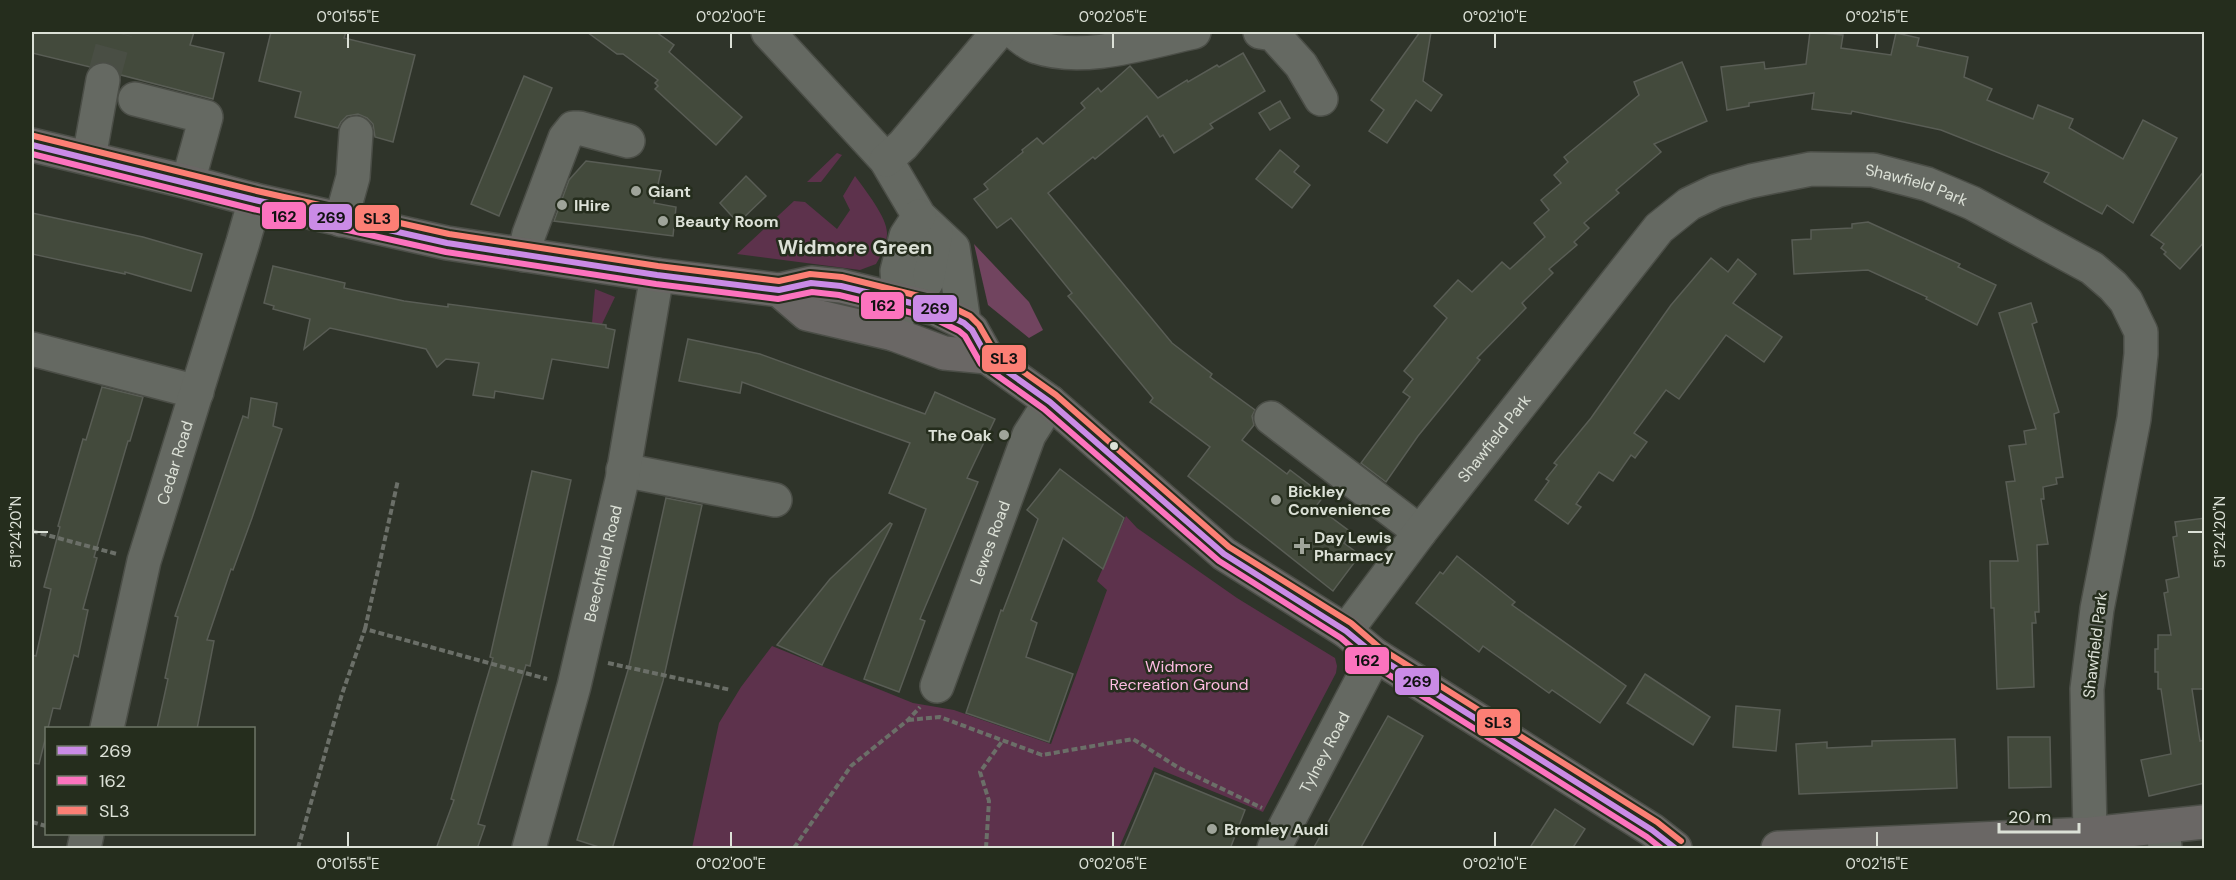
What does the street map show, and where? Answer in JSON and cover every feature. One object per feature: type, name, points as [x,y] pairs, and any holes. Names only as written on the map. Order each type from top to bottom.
[{"type":"main road","points":[[32,145],[255,200],[447,243],[657,275],[779,290],[811,283],[850,288],[936,309],[964,323],[972,330],[987,357],[1050,402],[1224,554],[1346,631],[1375,655],[1656,842]]},
{"type":"main road","points":[[779,290],[807,314],[893,334],[944,353],[987,357]]},
{"type":"main road","points":[[1778,849],[2090,834],[2164,838],[2205,822]]},
{"type":"street","points":[[768,32],[886,160],[927,224],[953,248],[964,323]]},
{"type":"street","points":[[886,160],[903,145],[998,32]]},
{"type":"street","points":[[1014,32],[1036,47],[1076,54],[1194,32]]},
{"type":"street","points":[[1260,32],[1273,34],[1294,57],[1321,99]]},
{"type":"street","points":[[89,158],[103,80]]},
{"type":"street","points":[[135,99],[206,117],[188,182]]},
{"type":"street","points":[[524,255],[529,234],[569,132],[579,128],[628,141]]},
{"type":"street","points":[[341,220],[354,177],[356,133]]},
{"type":"street","name":"Shawfield Park","points":[[1346,631],[1420,532],[1659,228],[1689,204],[1716,191],[1751,181],[1811,169],[1873,170],[1902,177],[1927,184],[1972,203],[2092,268],[2126,301],[2141,332],[2134,419],[2097,609],[2087,689],[2090,834]]},
{"type":"street","name":"Cedar Road","points":[[107,727],[144,561],[255,200]]},
{"type":"street","points":[[893,334],[903,301],[898,286],[897,272],[906,236],[927,224]]},
{"type":"street","name":"Beechfield Road","points":[[529,849],[577,672],[623,470],[657,275]]},
{"type":"street","points":[[32,349],[197,392]]},
{"type":"street","name":"Lewes Road","points":[[938,686],[1029,435],[1050,402]]},
{"type":"street","points":[[1271,418],[1420,532]]},
{"type":"street","points":[[623,470],[775,500]]},
{"type":"street","name":"Tylney Road","points":[[1281,834],[1375,655]]},
{"type":"path","points":[[298,849],[342,694],[365,629],[398,480]]},
{"type":"path","points":[[32,531],[144,561]]},
{"type":"path","points":[[365,629],[577,672],[730,690]]},
{"type":"path","points":[[794,849],[851,766],[908,720],[938,686]]},
{"type":"path","points":[[908,720],[940,717],[1042,755],[1133,739],[1281,834]]},
{"type":"path","points":[[986,849],[989,801],[980,772],[1003,740]]},
{"type":"green space","points":[[837,153],[842,155],[821,182],[807,182]]},
{"type":"green space","points":[[855,176],[875,204],[886,227],[886,241],[876,264],[860,270],[737,254],[794,201],[805,202],[837,229],[850,210],[843,196]]},
{"type":"green space","points":[[595,289],[615,297],[602,324],[592,323]]},
{"type":"green space","name":"Widmore Recreation Ground","points":[[1126,516],[1137,528],[1237,598],[1335,658],[1336,673],[1263,812],[1154,767],[1119,848],[692,848],[719,723],[741,687],[772,646],[913,703],[954,710],[1051,744],[1107,590],[1097,581]]},
{"type":"shaded area","points":[[974,244],[1029,302],[1043,330],[1029,338],[988,305]]},
{"type":"building","points":[[32,32],[194,32],[190,45],[224,53],[213,99],[121,75],[115,66],[107,62],[97,62],[90,67],[32,53]]},
{"type":"building","points":[[271,32],[346,32],[344,38],[415,55],[393,142],[375,137],[373,124],[358,114],[347,116],[338,128],[295,117],[301,92],[259,81]]},
{"type":"building","points":[[587,32],[656,32],[674,45],[669,52],[742,117],[716,145],[655,89],[658,86],[655,83],[658,80],[623,54],[617,54]]},
{"type":"building","points":[[1420,32],[1431,32],[1423,81],[1442,95],[1431,111],[1416,100],[1387,143],[1369,131],[1384,110],[1371,100]]},
{"type":"building","points":[[1810,32],[1843,35],[1841,48],[1891,55],[1896,33],[1919,38],[1917,46],[1968,57],[1964,77],[1992,89],[1987,100],[2033,119],[2038,105],[2073,119],[2069,128],[2123,159],[2143,120],[2177,138],[2133,223],[2107,205],[2102,214],[2044,182],[2049,173],[1941,130],[1852,111],[1851,114],[1812,109],[1814,93],[1749,103],[1749,106],[1727,110],[1721,67],[1764,62],[1765,69],[1806,64]]},
{"type":"building","points":[[1243,53],[1265,91],[1210,124],[1213,128],[1174,153],[1163,135],[1160,137],[1147,116],[1095,159],[1093,157],[1048,193],[1172,343],[1212,374],[1210,377],[1255,410],[1252,416],[1254,425],[1242,440],[1287,474],[1290,470],[1324,496],[1316,506],[1352,533],[1344,543],[1360,555],[1333,591],[1188,476],[1210,447],[1150,402],[1153,398],[1068,296],[1072,293],[1011,218],[997,228],[974,199],[988,189],[984,184],[1023,152],[1022,150],[1037,138],[1043,144],[1085,108],[1081,103],[1098,88],[1101,92],[1130,66],[1158,98],[1187,80],[1188,82]]},
{"type":"building","points":[[1682,62],[1707,121],[1654,144],[1661,152],[1616,190],[1619,193],[1584,223],[1589,228],[1574,242],[1577,245],[1549,269],[1553,273],[1522,303],[1526,308],[1477,358],[1480,360],[1418,436],[1386,482],[1361,463],[1410,397],[1403,392],[1413,379],[1404,371],[1447,318],[1434,306],[1458,280],[1472,292],[1502,262],[1510,269],[1545,237],[1534,223],[1549,210],[1541,200],[1561,183],[1554,175],[1568,162],[1564,157],[1639,95],[1634,82]]},
{"type":"building","points":[[524,76],[552,88],[499,216],[471,204]]},
{"type":"building","points":[[1280,101],[1290,118],[1270,130],[1259,113]]},
{"type":"building","points":[[1280,150],[1299,166],[1294,172],[1310,185],[1292,208],[1256,179]]},
{"type":"building","points":[[586,161],[661,171],[654,203],[676,207],[673,236],[554,221],[569,180]]},
{"type":"building","points":[[2205,170],[2205,241],[2180,269],[2164,254],[2166,252],[2161,248],[2164,244],[2151,235]]},
{"type":"building","points":[[746,176],[766,196],[738,223],[720,203]]},
{"type":"building","points":[[32,213],[143,237],[202,254],[191,291],[125,272],[125,274],[32,254]]},
{"type":"building","points":[[1868,222],[1960,264],[1958,267],[1996,285],[1977,325],[1926,299],[1927,297],[1868,270],[1794,274],[1792,240],[1811,239],[1811,230],[1852,228],[1852,224]]},
{"type":"building","points":[[1711,258],[1728,272],[1738,259],[1756,274],[1733,303],[1782,337],[1764,362],[1726,335],[1679,399],[1666,390],[1634,433],[1647,442],[1635,458],[1631,455],[1613,481],[1599,472],[1576,504],[1581,507],[1568,524],[1535,500],[1549,481],[1546,479],[1557,465],[1554,463],[1591,418],[1671,305]]},
{"type":"building","points":[[273,266],[345,283],[344,288],[404,301],[448,307],[448,304],[606,325],[606,328],[615,330],[608,368],[552,359],[543,399],[495,391],[494,398],[473,395],[479,363],[446,359],[437,367],[426,349],[330,328],[304,349],[310,319],[273,309],[274,306],[264,303]]},
{"type":"building","points":[[2031,303],[2037,322],[2032,324],[2059,412],[2054,414],[2063,477],[2056,478],[2057,484],[2043,487],[2044,499],[2041,499],[2048,544],[2037,545],[2039,612],[2035,612],[2036,623],[2032,623],[2034,687],[1997,689],[1990,561],[2018,561],[2006,482],[2015,481],[2009,446],[2026,444],[2024,431],[2036,429],[1999,313]]},
{"type":"building","points":[[688,339],[760,354],[925,414],[935,392],[995,419],[967,478],[978,482],[920,619],[925,621],[899,692],[864,679],[926,509],[889,493],[910,443],[742,382],[740,393],[679,381]]},
{"type":"building","points":[[102,387],[143,397],[94,557],[97,558],[83,609],[88,610],[78,657],[74,655],[60,709],[53,708],[48,727],[45,727],[45,740],[39,764],[32,763],[32,655],[36,656],[51,589],[44,587],[60,527],[58,526],[83,439],[86,440]]},
{"type":"building","points":[[251,398],[277,403],[273,426],[282,429],[207,640],[214,641],[197,727],[157,727],[178,617],[175,616],[243,416],[248,418]]},
{"type":"building","points":[[1060,469],[1124,518],[1103,569],[1063,538],[1031,620],[1037,623],[1026,657],[1073,674],[1049,742],[966,713],[1001,610],[1003,611],[1038,519],[1027,510]]},
{"type":"building","points":[[532,471],[571,480],[530,666],[526,665],[478,824],[485,826],[477,849],[436,849],[454,800],[451,799],[493,658],[490,657]]},
{"type":"building","points":[[666,498],[702,505],[663,681],[612,849],[605,849],[577,840],[628,670]]},
{"type":"building","points":[[2205,518],[2205,689],[2192,689],[2200,741],[2205,740],[2205,783],[2149,796],[2141,760],[2171,754],[2161,689],[2158,689],[2158,672],[2155,672],[2155,649],[2158,649],[2158,635],[2171,635],[2164,593],[2168,592],[2166,580],[2179,577],[2173,537],[2177,536],[2175,522]]},
{"type":"building","points":[[890,523],[892,524],[822,665],[777,645],[830,579]]},
{"type":"building","points":[[1457,556],[1515,602],[1512,605],[1626,686],[1600,723],[1552,690],[1549,693],[1483,646],[1479,652],[1416,603],[1440,572],[1443,574]]},
{"type":"building","points":[[1645,674],[1710,717],[1693,745],[1627,703]]},
{"type":"building","points":[[1736,706],[1780,710],[1776,751],[1733,747]]},
{"type":"building","points":[[1388,716],[1423,736],[1360,849],[1313,849]]},
{"type":"building","points":[[2008,737],[2050,737],[2051,787],[2009,788]]},
{"type":"building","points":[[1955,739],[1957,788],[1799,794],[1796,744],[1827,742],[1827,748],[1872,746],[1872,741]]},
{"type":"building","points":[[1155,773],[1245,810],[1230,849],[1123,849]]},
{"type":"building","points":[[1555,809],[1585,829],[1572,849],[1529,849]]},
{"type":"tunnel","points":[[103,80],[116,32]]},
{"type":"transit line","name":"SL3","points":[[34,136],[257,191],[449,234],[658,266],[779,281],[810,274],[842,277],[939,301],[970,316],[979,325],[994,351],[1056,395],[1229,547],[1351,623],[1380,648],[1657,822],[1681,841]]},
{"type":"transit line","name":"269","points":[[32,145],[255,200],[447,243],[657,275],[779,290],[811,283],[841,286],[936,309],[964,323],[972,330],[987,357],[1050,402],[1224,554],[1346,631],[1375,655],[1652,830],[1675,848]]},
{"type":"transit line","name":"162","points":[[32,154],[253,209],[446,252],[656,284],[778,299],[812,292],[839,295],[933,318],[965,336],[981,364],[1044,409],[1219,561],[1341,638],[1370,663],[1661,848]]},
{"type":"place","name":"Giant","points":[[636,191]]},
{"type":"place","name":"IHire","points":[[562,205]]},
{"type":"place","name":"Beauty Room","points":[[663,221]]},
{"type":"place","name":"The Oak","points":[[1004,435]]},
{"type":"place","name":"Bickley Convenience","points":[[1276,500]]},
{"type":"place","name":"Day Lewis Pharmacy","points":[[1302,546]]},
{"type":"place","name":"Bromley Audi","points":[[1212,829]]},
{"type":"district","name":"Widmore Green","points":[[855,247]]}]
